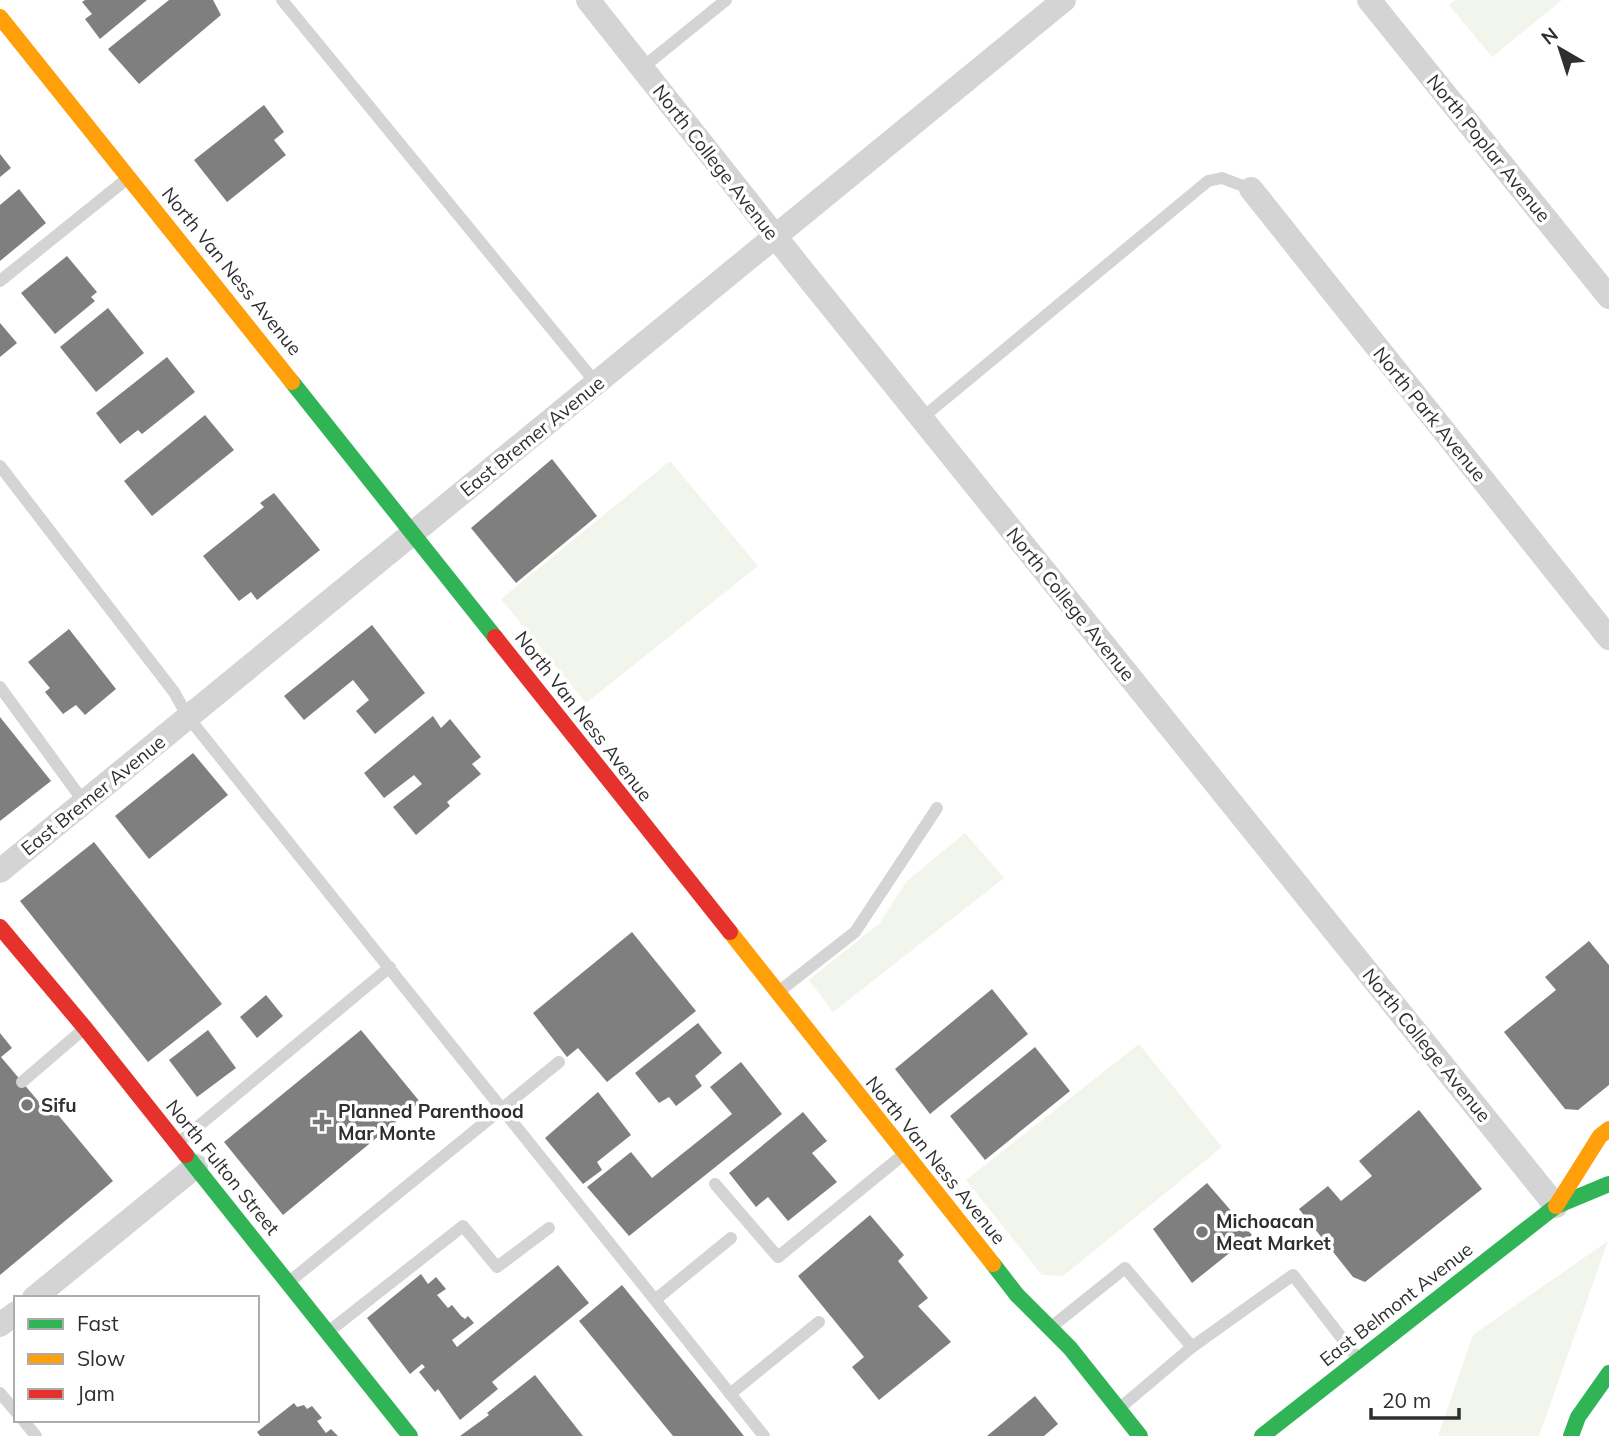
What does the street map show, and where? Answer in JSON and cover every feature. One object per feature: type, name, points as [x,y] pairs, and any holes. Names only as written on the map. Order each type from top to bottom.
[{"type":"main road","name":"North Van Ness Avenue","points":[[0,17],[1017,1295],[1070,1348],[1118,1409],[1130,1433]]},
{"type":"main road","name":"North Fulton Street","points":[[0,927],[178,1143],[410,1436]]},
{"type":"main road","name":"East Belmont Avenue","points":[[1556,1206],[1600,1136],[1609,1129]]},
{"type":"main road","name":"East Belmont Avenue","points":[[1262,1436],[1556,1206],[1609,1184]]},
{"type":"main road","points":[[1571,1436],[1578,1417],[1609,1373]]},
{"type":"street","name":"North College Avenue","points":[[588,0],[1556,1206]]},
{"type":"street","name":"East Bremer Avenue","points":[[0,871],[1063,0]]},
{"type":"street","name":"North Poplar Avenue","points":[[1369,0],[1609,297]]},
{"type":"street","name":"North Park Avenue","points":[[1251,189],[1609,638]]},
{"type":"street","points":[[36,1296],[196,1166]]},
{"type":"lane","points":[[282,0],[596,383]]},
{"type":"lane","points":[[642,68],[726,0]]},
{"type":"lane","points":[[0,281],[130,177]]},
{"type":"lane","points":[[922,418],[1208,181],[1222,178],[1251,189]]},
{"type":"lane","points":[[0,466],[174,692],[188,717],[764,1436]]},
{"type":"lane","points":[[0,687],[84,802]]},
{"type":"lane","points":[[777,993],[855,932],[937,808]]},
{"type":"lane","points":[[178,1143],[390,967]]},
{"type":"lane","points":[[22,1082],[85,1028]]},
{"type":"lane","points":[[288,1282],[558,1062]]},
{"type":"lane","points":[[715,1184],[778,1257],[904,1154]]},
{"type":"lane","points":[[328,1332],[463,1226],[497,1267],[549,1228]]},
{"type":"lane","points":[[655,1300],[731,1238]]},
{"type":"lane","points":[[1049,1328],[1125,1268],[1192,1347]]},
{"type":"lane","points":[[1118,1409],[1192,1347],[1293,1275],[1358,1359]]},
{"type":"lane","points":[[730,1394],[819,1322]]},
{"type":"lane","points":[[0,1393],[14,1410]]},
{"type":"lane","points":[[25,1422],[36,1436]]},
{"type":"shaded area","points":[[1455,0],[1562,0],[1492,57],[1449,5]]},
{"type":"shaded area","points":[[670,461],[758,566],[586,703],[501,599]]},
{"type":"shaded area","points":[[965,833],[1004,878],[833,1012],[809,980],[880,923],[906,882]]},
{"type":"shaded area","points":[[1139,1044],[1222,1147],[1063,1276],[1042,1275],[966,1180]]},
{"type":"shaded area","points":[[1608,1241],[1539,1436],[1438,1436],[1473,1335]]},
{"type":"building","points":[[147,0],[100,39],[85,19],[92,14],[82,2]]},
{"type":"building","points":[[169,0],[213,0],[221,15],[139,84],[108,49]]},
{"type":"building","points":[[264,105],[284,132],[274,140],[286,155],[227,202],[194,160]]},
{"type":"building","points":[[0,154],[11,168],[0,177]]},
{"type":"building","points":[[19,189],[46,223],[0,261],[0,205]]},
{"type":"building","points":[[67,256],[97,292],[91,297],[95,301],[55,334],[21,293]]},
{"type":"building","points":[[108,308],[144,353],[96,392],[60,347]]},
{"type":"building","points":[[0,323],[17,343],[0,357]]},
{"type":"building","points":[[167,357],[195,392],[142,434],[138,430],[120,444],[96,413]]},
{"type":"building","points":[[205,415],[234,450],[152,516],[124,481]]},
{"type":"building","points":[[552,459],[597,516],[516,583],[471,528]]},
{"type":"building","points":[[274,493],[320,550],[257,600],[251,592],[239,601],[203,556],[264,507],[260,503]]},
{"type":"building","points":[[372,625],[425,693],[375,734],[356,711],[369,700],[353,680],[304,720],[284,696]]},
{"type":"building","points":[[69,629],[116,689],[85,715],[76,705],[63,714],[45,692],[50,688],[28,662]]},
{"type":"building","points":[[433,716],[441,728],[450,719],[481,757],[472,764],[481,774],[447,802],[450,806],[416,835],[393,807],[422,784],[414,775],[384,798],[364,773]]},
{"type":"building","points":[[0,717],[51,781],[0,821]]},
{"type":"building","points":[[193,753],[228,795],[149,859],[115,816]]},
{"type":"building","points":[[94,842],[222,1004],[148,1062],[20,901]]},
{"type":"building","points":[[632,932],[696,1011],[607,1082],[578,1048],[567,1057],[533,1013]]},
{"type":"building","points":[[1589,941],[1609,965],[1609,1085],[1578,1110],[1565,1109],[1504,1032],[1556,990],[1545,977]]},
{"type":"building","points":[[992,989],[1028,1034],[930,1114],[895,1069]]},
{"type":"building","points":[[266,995],[283,1016],[257,1038],[240,1017]]},
{"type":"building","points":[[698,1023],[722,1053],[695,1076],[702,1086],[676,1106],[669,1097],[659,1103],[635,1073]]},
{"type":"building","points":[[208,1030],[236,1068],[197,1097],[169,1060]]},
{"type":"building","name":"Planned Parenthood Mar Monte","points":[[361,1030],[420,1102],[283,1215],[224,1142]]},
{"type":"building","points":[[0,1033],[12,1048],[1,1057],[44,1108],[49,1104],[113,1181],[0,1275]]},
{"type":"building","points":[[1035,1047],[1070,1091],[985,1160],[950,1116]]},
{"type":"building","points":[[741,1062],[782,1114],[629,1236],[587,1187],[631,1152],[652,1178],[732,1114],[710,1087]]},
{"type":"building","points":[[598,1092],[631,1135],[597,1162],[602,1170],[583,1184],[545,1138]]},
{"type":"building","points":[[1419,1110],[1482,1189],[1365,1282],[1353,1277],[1299,1209],[1328,1186],[1341,1201],[1372,1176],[1359,1161]]},
{"type":"building","points":[[803,1112],[827,1141],[812,1153],[837,1182],[788,1221],[768,1197],[756,1207],[729,1173]]},
{"type":"building","name":"Michoacan Meat Market","points":[[1207,1183],[1252,1235],[1192,1283],[1153,1229]]},
{"type":"building","points":[[870,1215],[904,1255],[898,1261],[928,1298],[918,1306],[951,1342],[879,1400],[852,1367],[864,1357],[798,1276]]},
{"type":"building","points":[[558,1265],[589,1303],[492,1382],[498,1389],[460,1420],[438,1389],[435,1392],[419,1372],[425,1367],[422,1364],[410,1374],[367,1318],[421,1274],[428,1284],[436,1277],[446,1289],[437,1295],[448,1308],[452,1305],[461,1316],[465,1319],[468,1316],[474,1323],[452,1340],[457,1347]]},
{"type":"building","points":[[622,1285],[744,1436],[673,1436],[579,1321]]},
{"type":"building","points":[[535,1375],[583,1436],[460,1436],[489,1415],[487,1413]]},
{"type":"building","points":[[1035,1396],[1058,1424],[1044,1436],[987,1436]]},
{"type":"building","points":[[294,1403],[297,1407],[304,1405],[307,1409],[312,1406],[322,1418],[317,1421],[326,1433],[331,1429],[338,1436],[260,1436],[257,1432]]},
{"type":"traffic: fast","points":[[292,382],[495,637]]},
{"type":"traffic: fast","points":[[186,1155],[410,1436]]},
{"type":"traffic: fast","points":[[1262,1436],[1556,1206],[1609,1184]]},
{"type":"traffic: fast","points":[[993,1264],[1017,1295],[1070,1348],[1140,1436]]},
{"type":"traffic: fast","points":[[1571,1436],[1578,1417],[1609,1373]]},
{"type":"traffic: slow","points":[[0,17],[292,382]]},
{"type":"traffic: slow","points":[[730,932],[993,1264]]},
{"type":"traffic: slow","points":[[1556,1206],[1600,1136],[1609,1129]]},
{"type":"traffic: jam","points":[[495,637],[730,932]]},
{"type":"traffic: jam","points":[[0,927],[186,1155]]},
{"type":"place","name":"Sifu","points":[[27,1105]]},
{"type":"place","name":"Planned Parenthood Mar Monte","points":[[322,1122]]},
{"type":"place","name":"Michoacan Meat Market","points":[[1202,1232]]}]
